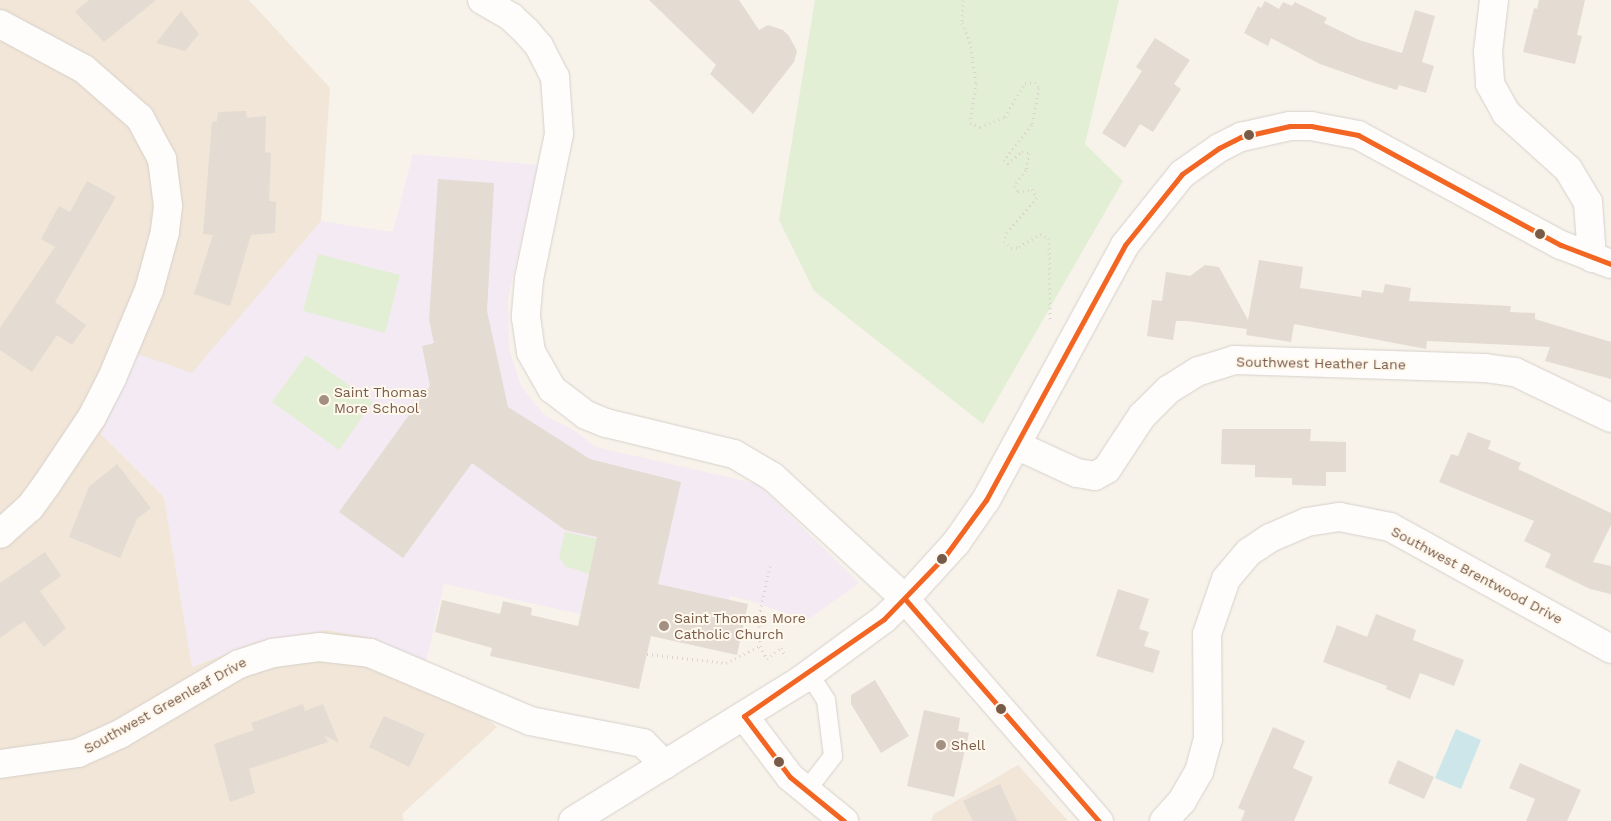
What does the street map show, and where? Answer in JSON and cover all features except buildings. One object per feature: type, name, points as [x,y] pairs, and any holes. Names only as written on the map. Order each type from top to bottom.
[{"type":"street","points":[[482,0],[511,17],[539,46],[554,77],[558,99],[559,134],[556,160],[529,279],[526,317],[531,352],[541,374],[566,402],[606,423],[716,449],[753,463],[804,502],[905,599],[1099,821]]},
{"type":"street","points":[[1494,0],[1488,52],[1490,84],[1506,113],[1568,168],[1588,202],[1602,261]]},
{"type":"street","points":[[0,24],[84,69],[124,100],[140,118],[162,159],[168,206],[166,232],[149,290],[112,378],[92,417],[47,484],[30,507],[0,534]]},
{"type":"street","points":[[585,818],[809,674],[884,619],[905,599],[968,526],[1016,445],[1125,245],[1145,217],[1182,174],[1219,148],[1242,137],[1290,126],[1311,126],[1358,135],[1561,245],[1602,261]]},
{"type":"street","name":"Southwest Heather Lane","points":[[1016,445],[1076,473],[1095,476],[1107,470],[1142,416],[1168,390],[1199,371],[1242,360],[1509,371],[1611,418]]},
{"type":"street","name":"Southwest Brentwood Drive","points":[[1164,821],[1182,801],[1200,772],[1208,739],[1207,634],[1226,578],[1249,552],[1270,538],[1307,522],[1340,517],[1390,527],[1611,649]]},
{"type":"street","name":"Southwest Greenleaf Drive","points":[[0,764],[78,753],[120,734],[239,664],[273,653],[319,647],[370,653],[530,721],[643,743],[665,765]]},
{"type":"street","points":[[744,716],[790,777],[844,821]]},
{"type":"lane","points":[[806,790],[833,756],[826,700],[809,674]]},
{"type":"path","points":[[963,0],[962,23],[975,62],[976,83],[970,123],[980,127],[1005,117],[1025,83],[1035,82],[1039,88],[1032,125],[1004,160],[1008,164],[1022,151],[1029,153],[1028,166],[1014,186],[1018,192],[1032,189],[1038,198],[1007,232],[1004,241],[1012,248],[1019,247],[1040,234],[1049,238],[1050,323]]},
{"type":"path","points":[[770,566],[759,616],[760,646],[767,659],[781,648]]},
{"type":"path","points":[[646,654],[726,663],[760,646]]},
{"type":"shaded area","points":[[0,0],[249,0],[330,88],[321,221],[192,374],[101,434],[164,497],[192,667],[255,642],[326,630],[349,632],[372,638],[425,666],[497,727],[402,814],[404,821],[0,821]]},
{"type":"shaded area","name":"Saint Thomas More School","points":[[413,154],[538,165],[508,299],[509,349],[521,386],[544,415],[573,430],[596,447],[758,484],[859,583],[806,621],[749,600],[730,596],[729,600],[658,584],[659,580],[589,574],[580,614],[444,584],[425,666],[372,638],[326,630],[255,642],[192,667],[164,497],[101,434],[138,354],[192,373],[321,221],[393,232]]},
{"type":"shaded area","points":[[1018,765],[1068,821],[931,821],[934,814]]},
{"type":"green space","points":[[815,0],[1119,0],[1085,144],[1123,181],[983,424],[814,291],[779,220]]},
{"type":"green space","points":[[318,254],[400,275],[385,333],[303,311]]},
{"type":"green space","points":[[306,355],[373,402],[339,450],[272,402]]},
{"type":"green space","points":[[565,532],[609,541],[589,574],[565,566],[559,557]]},
{"type":"water","points":[[1456,729],[1481,740],[1461,789],[1435,778]]},
{"type":"transit line","points":[[744,716],[884,619],[945,556],[986,500],[1125,245],[1182,174],[1219,148],[1241,137],[1290,126],[1311,126],[1358,135],[1561,245],[1611,264]]},
{"type":"transit line","points":[[905,599],[1099,821]]},
{"type":"transit line","points":[[744,716],[790,777],[844,821]]},
{"type":"place","name":"Saint Thomas More School","points":[[324,400]]},
{"type":"place","name":"Saint Thomas More Catholic Church","points":[[664,626]]},
{"type":"place","name":"Shell","points":[[941,745]]}]
